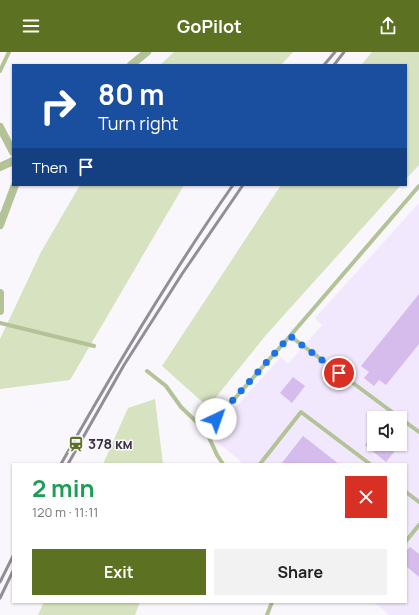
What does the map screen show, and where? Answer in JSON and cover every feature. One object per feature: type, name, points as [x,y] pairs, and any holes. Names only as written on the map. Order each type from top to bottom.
[{"type":"street","points":[[132,64],[147,52]]},
{"type":"street","points":[[0,127],[12,150]]},
{"type":"street","points":[[0,168],[12,162]]},
{"type":"street","points":[[0,225],[15,186]]},
{"type":"street","points":[[0,293],[0,311]]},
{"type":"lane","points":[[0,71],[9,52]]},
{"type":"lane","points":[[206,431],[419,186]]},
{"type":"lane","points":[[0,323],[94,346]]},
{"type":"lane","points":[[290,336],[391,411]]},
{"type":"lane","points":[[147,371],[166,386],[181,407],[206,431],[217,455],[223,463]]},
{"type":"lane","points":[[261,463],[301,412],[369,463]]},
{"type":"lane","points":[[407,423],[419,432]]},
{"type":"lane","points":[[407,493],[419,502]]},
{"type":"lane","points":[[407,540],[419,524]]},
{"type":"lane","points":[[267,615],[272,603]]},
{"type":"shaded area","points":[[419,203],[419,615],[389,615],[375,603],[407,603],[407,463],[243,463],[217,442],[225,419],[281,357],[288,364],[322,325],[315,318]]},
{"type":"green space","points":[[174,52],[293,52],[282,64],[161,64]]},
{"type":"green space","points":[[372,52],[419,52],[419,165],[407,178],[407,64],[362,64]]},
{"type":"green space","points":[[79,186],[183,186],[70,380],[0,389],[0,339],[41,252]]},
{"type":"green space","points":[[280,186],[400,186],[266,335],[208,407],[162,366]]},
{"type":"green space","points":[[155,399],[163,463],[103,463],[128,408]]},
{"type":"green space","points":[[44,603],[140,603],[135,615],[38,615]]},
{"type":"building","points":[[419,294],[419,344],[386,385],[379,380],[374,386],[364,378],[369,372],[361,366]]},
{"type":"building","points":[[293,377],[305,386],[292,403],[280,393]]},
{"type":"building","points":[[303,436],[338,463],[282,463]]},
{"type":"building","points":[[372,451],[395,451],[386,462]]},
{"type":"building","points":[[410,547],[419,554],[419,577],[407,567],[407,550]]},
{"type":"railway","points":[[325,64],[335,52]]},
{"type":"railway","points":[[335,64],[344,52]]},
{"type":"railway","points":[[62,463],[144,322],[187,253],[232,186]]},
{"type":"railway","points":[[69,463],[124,365],[182,274],[242,186]]},
{"type":"railway","points":[[0,582],[12,558]]},
{"type":"railway","points":[[0,598],[12,573]]},
{"type":"place","name":"378 км","points":[[76,444]]},
{"type":"route","points":[[216,419],[290,336],[339,373]]}]
